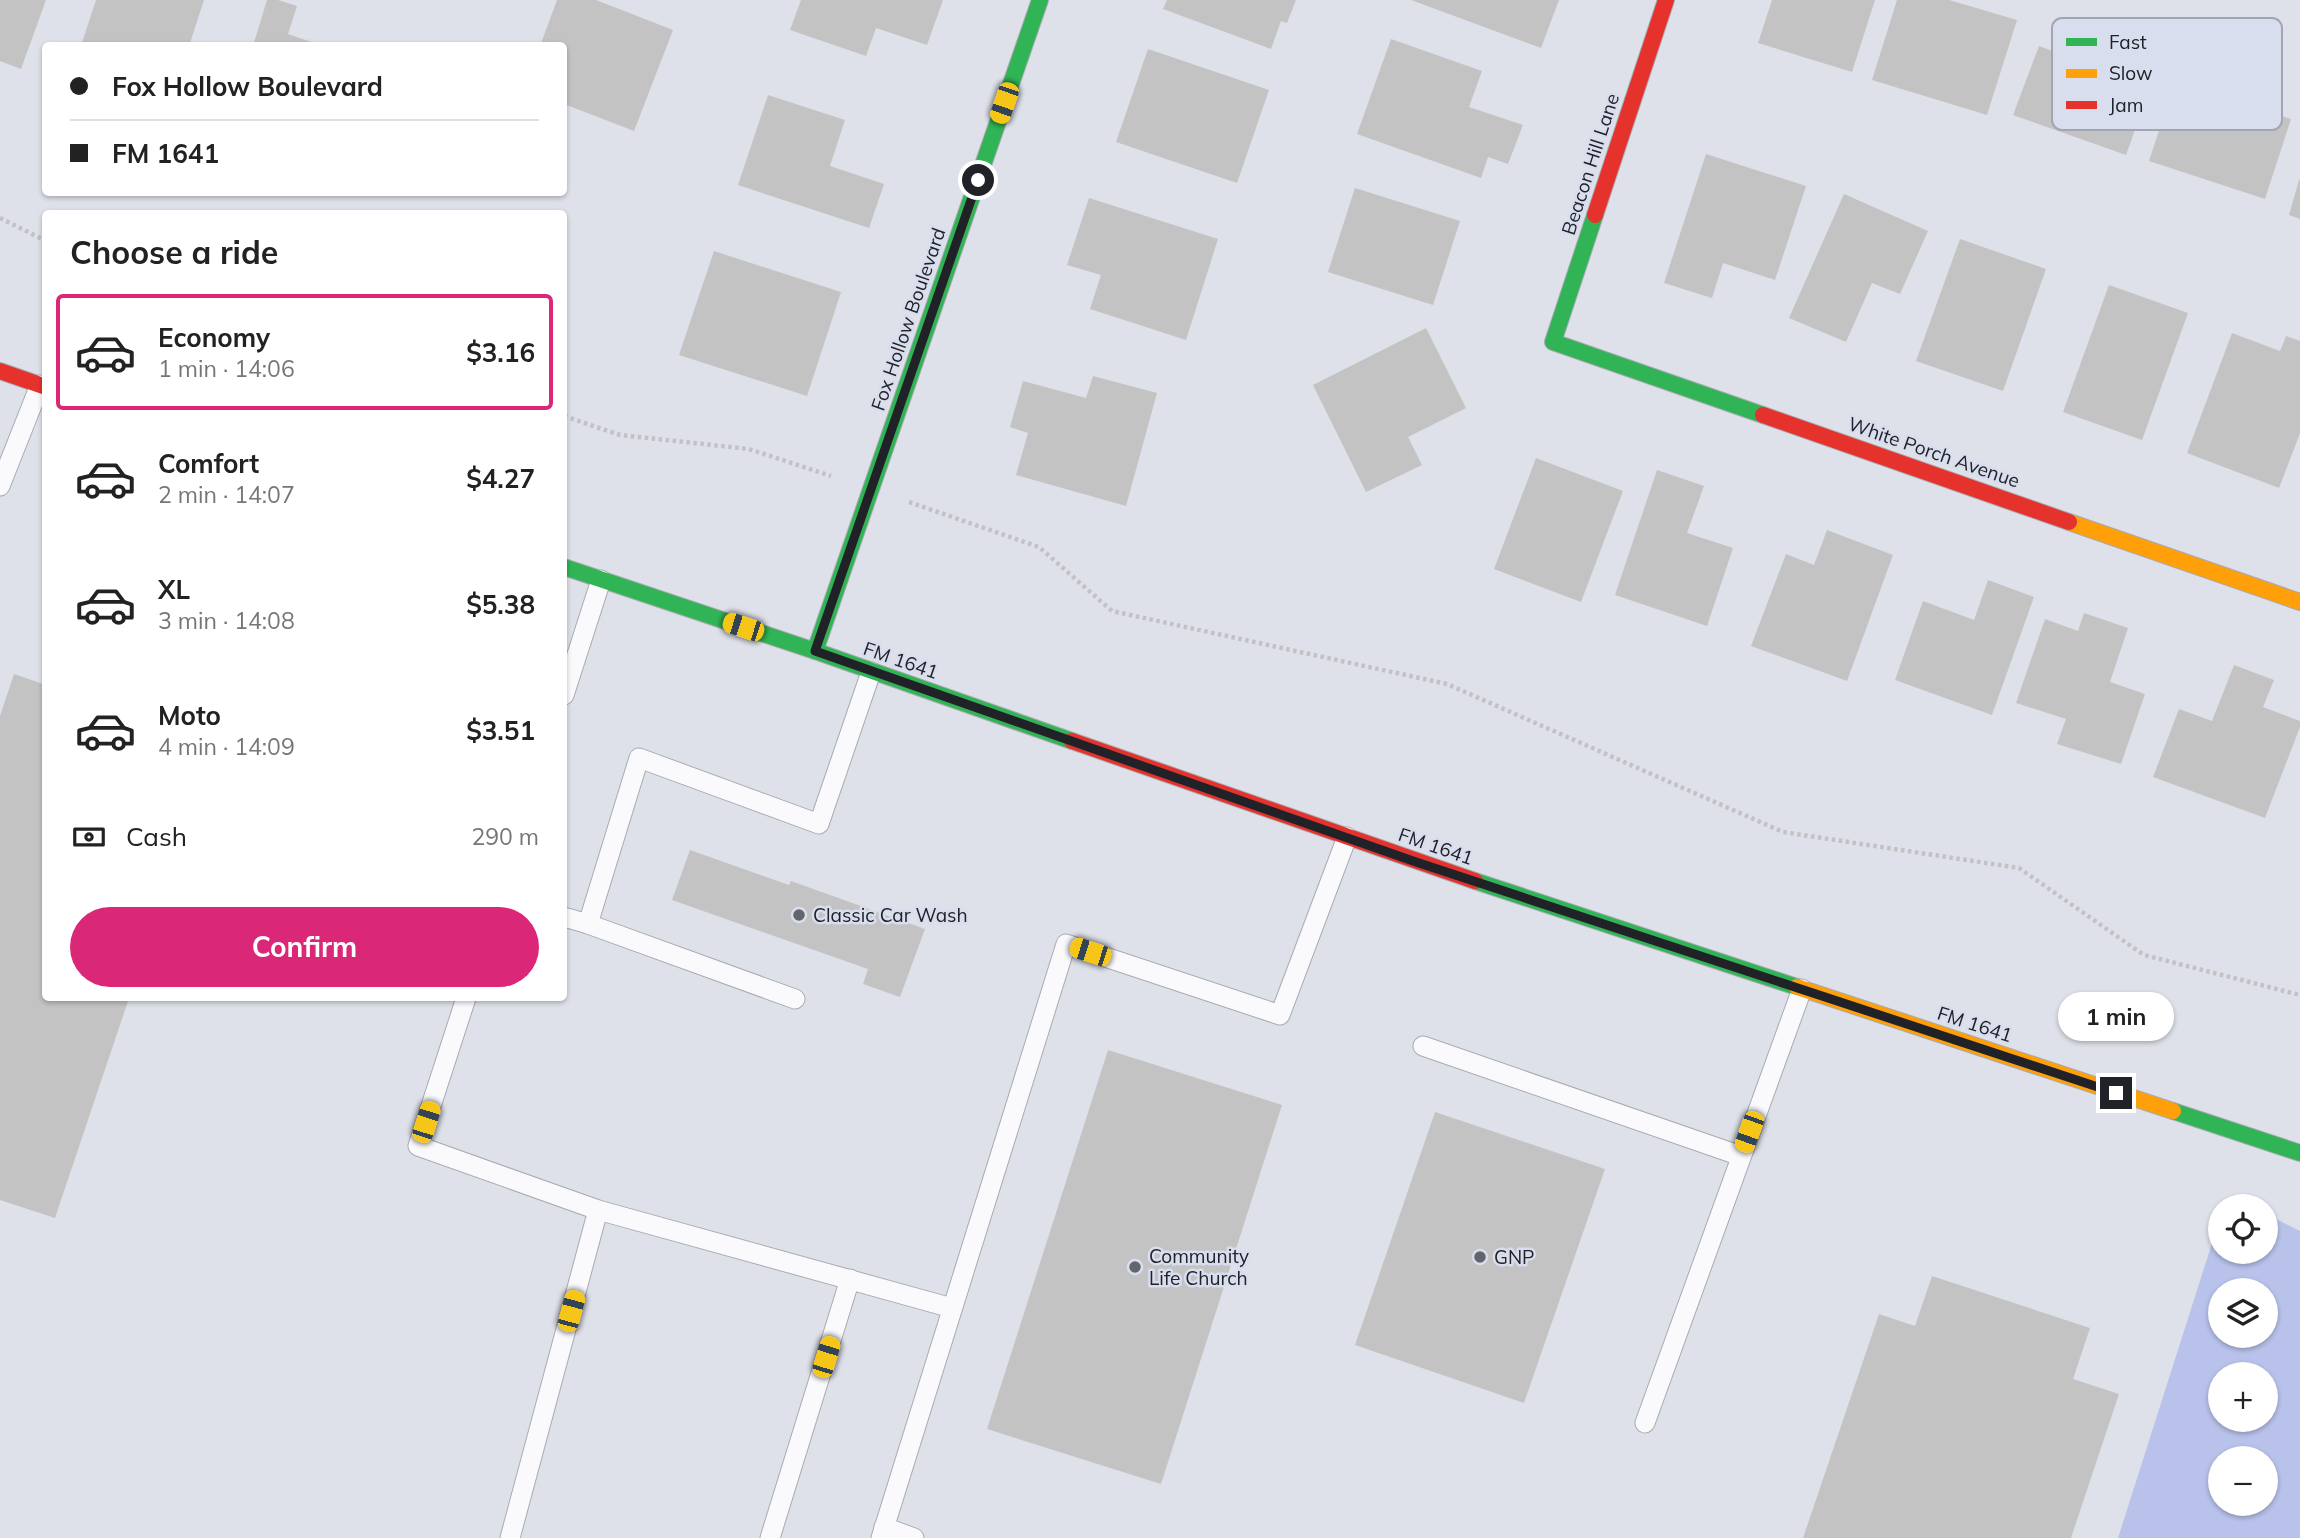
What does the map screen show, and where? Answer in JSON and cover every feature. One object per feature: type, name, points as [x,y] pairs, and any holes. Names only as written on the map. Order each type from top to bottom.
[{"type":"main road","name":"Fox Hollow Boulevard","points":[[815,651],[1040,0]]},
{"type":"main road","name":"Beacon Hill Lane","points":[[1553,342],[1666,0]]},
{"type":"main road","name":"White Porch Avenue","points":[[1553,342],[2300,602]]},
{"type":"main road","points":[[0,371],[42,386]]},
{"type":"main road","name":"FM 1641","points":[[567,568],[815,651],[1348,838],[2300,1153]]},
{"type":"lane","points":[[0,486],[42,388]]},
{"type":"lane","points":[[567,686],[601,580]]},
{"type":"lane","points":[[588,925],[639,758],[820,824],[872,672]]},
{"type":"lane","points":[[914,1538],[882,1533],[1066,944],[1280,1015],[1348,838]]},
{"type":"lane","points":[[567,918],[795,999]]},
{"type":"lane","points":[[1645,1423],[1802,989]]},
{"type":"lane","points":[[465,1001],[418,1146],[598,1210],[952,1308]]},
{"type":"lane","points":[[1423,1046],[1741,1156]]},
{"type":"lane","points":[[510,1538],[598,1210]]},
{"type":"lane","points":[[770,1538],[849,1279]]},
{"type":"path","points":[[0,218],[42,239]]},
{"type":"path","points":[[567,417],[620,435],[749,449],[1039,547],[1112,611],[1447,684],[1783,832],[2019,868],[2144,955],[2300,995]]},
{"type":"shaded area","points":[[2278,1220],[2300,1231],[2300,1538],[2118,1538],[2208,1256],[2208,1264],[2278,1264]]},
{"type":"building","points":[[0,0],[46,0],[21,69],[0,61]]},
{"type":"building","points":[[96,0],[204,0],[190,42],[82,42]]},
{"type":"building","points":[[267,0],[278,0],[297,6],[288,34],[311,42],[254,42]]},
{"type":"building","points":[[557,0],[596,0],[673,30],[634,131],[567,105],[567,42],[541,42]]},
{"type":"building","points":[[801,0],[943,0],[927,45],[876,28],[866,56],[790,30]]},
{"type":"building","points":[[1167,0],[1296,0],[1287,23],[1281,21],[1271,49],[1163,9]]},
{"type":"building","points":[[1411,0],[1559,0],[1541,48]]},
{"type":"building","points":[[1772,0],[1875,0],[1852,72],[1758,43]]},
{"type":"building","points":[[1897,0],[1949,0],[2017,20],[1987,115],[1872,80]]},
{"type":"building","points":[[1391,39],[1482,71],[1469,107],[1523,125],[1508,164],[1488,157],[1481,178],[1357,134]]},
{"type":"building","points":[[2039,46],[2052,51],[2052,129],[2013,115]]},
{"type":"building","points":[[1148,49],[1269,90],[1237,183],[1116,142]]},
{"type":"building","points":[[768,95],[845,120],[830,166],[884,184],[869,228],[738,185]]},
{"type":"building","points":[[2282,116],[2291,119],[2265,199],[2149,161],[2159,130],[2282,130]]},
{"type":"building","points":[[2055,130],[2135,130],[2126,155]]},
{"type":"building","points":[[1706,154],[1806,186],[1775,280],[1723,263],[1712,298],[1664,283]]},
{"type":"building","points":[[2300,180],[2300,219],[2289,215]]},
{"type":"building","points":[[1355,188],[1460,221],[1433,305],[1328,272]]},
{"type":"building","points":[[1844,194],[1928,231],[1900,294],[1872,283],[1846,342],[1789,318]]},
{"type":"building","points":[[1089,198],[1218,239],[1186,340],[1090,309],[1101,275],[1067,265]]},
{"type":"building","points":[[1960,239],[2046,269],[2003,391],[1916,361]]},
{"type":"building","points":[[714,251],[841,292],[807,396],[679,355]]},
{"type":"building","points":[[2109,285],[2188,313],[2142,440],[2063,412]]},
{"type":"building","points":[[1426,328],[1466,408],[1408,437],[1422,465],[1366,492],[1313,385]]},
{"type":"building","points":[[2232,333],[2280,351],[2286,336],[2300,341],[2300,433],[2279,488],[2187,453]]},
{"type":"building","points":[[1093,376],[1157,393],[1126,506],[1016,475],[1028,433],[1010,427],[1023,381],[1086,398]]},
{"type":"building","points":[[1536,458],[1623,491],[1581,602],[1494,569]]},
{"type":"building","points":[[1657,470],[1704,486],[1687,533],[1733,548],[1707,626],[1615,595]]},
{"type":"building","points":[[1827,530],[1893,555],[1847,681],[1751,646],[1786,554],[1814,565]]},
{"type":"building","points":[[1988,580],[2034,597],[1992,715],[1895,680],[1923,601],[1974,620]]},
{"type":"building","points":[[2084,613],[2128,628],[2110,682],[2145,694],[2121,764],[2057,744],[2066,719],[2016,703],[2045,619],[2078,631]]},
{"type":"building","points":[[2234,665],[2274,680],[2263,707],[2300,721],[2265,818],[2153,777],[2179,709],[2212,721]]},
{"type":"building","points":[[14,674],[42,684],[42,1001],[128,1001],[55,1218],[0,1200],[0,716]]},
{"type":"building","name":"Classic Car Wash","points":[[690,850],[789,885],[791,881],[925,929],[900,997],[863,984],[868,969],[672,900]]},
{"type":"building","name":"Community Life Church","points":[[1108,1050],[1282,1105],[1161,1484],[987,1429]]},
{"type":"building","name":"GNP","points":[[1435,1112],[1605,1169],[1524,1403],[1355,1345]]},
{"type":"building","points":[[1932,1276],[2090,1328],[2073,1379],[2119,1394],[2071,1538],[1803,1538],[1879,1314],[1915,1326]]},
{"type":"traffic: fast","points":[[815,651],[1040,0]]},
{"type":"traffic: fast","points":[[1595,215],[1553,342],[1763,415]]},
{"type":"traffic: fast","points":[[567,568],[1072,741]]},
{"type":"traffic: fast","points":[[1475,881],[1797,987]]},
{"type":"traffic: fast","points":[[2173,1111],[2300,1153]]},
{"type":"traffic: slow","points":[[2069,522],[2300,602]]},
{"type":"traffic: slow","points":[[1797,987],[2173,1111]]},
{"type":"traffic: jam","points":[[1595,215],[1666,0]]},
{"type":"traffic: jam","points":[[0,371],[42,386]]},
{"type":"traffic: jam","points":[[1763,415],[2069,522]]},
{"type":"traffic: jam","points":[[1072,741],[1475,881]]},
{"type":"place","name":"Classic Car Wash","points":[[799,915]]},
{"type":"place","name":"GNP","points":[[1480,1257]]},
{"type":"place","name":"Community Life Church","points":[[1135,1267]]},
{"type":"route","points":[[978,180],[815,651],[1416,862],[2116,1093]]}]
